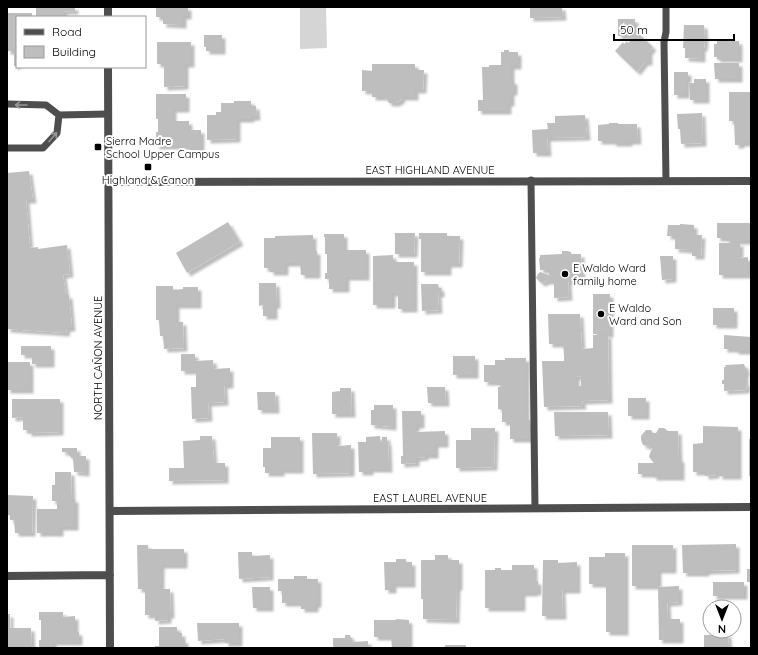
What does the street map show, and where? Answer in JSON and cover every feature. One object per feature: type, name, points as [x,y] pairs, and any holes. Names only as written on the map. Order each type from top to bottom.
[{"type":"street","name":"NORTH CAÑON AVENUE","points":[[108,68],[110,648]]},
{"type":"street","name":"EAST HIGHLAND AVENUE","points":[[109,182],[531,180],[751,181]]},
{"type":"street","name":"EAST LAUREL AVENUE","points":[[110,511],[751,507]]},
{"type":"street","points":[[7,576],[110,575]]},
{"type":"lane","points":[[666,7],[666,32],[664,42],[666,181]]},
{"type":"lane","points":[[7,104],[46,105],[59,115],[108,114]]},
{"type":"lane","points":[[7,148],[43,148],[58,133],[59,115]]},
{"type":"lane","points":[[531,180],[535,508]]},
{"type":"shaded area","points":[[300,7],[326,7],[327,48],[300,49]]},
{"type":"building","points":[[36,7],[75,7],[75,11],[64,11],[64,16],[36,16]]},
{"type":"building","points":[[156,7],[188,7],[188,16],[183,16],[183,25],[163,24],[163,17],[156,17]]},
{"type":"building","points":[[530,7],[562,7],[563,17],[530,18]]},
{"type":"building","points":[[7,13],[32,13],[32,16],[16,16],[16,66],[14,66],[14,51],[7,51]]},
{"type":"building","points":[[618,19],[635,19],[635,35],[638,33],[653,47],[649,52],[649,62],[645,62],[637,72],[615,51],[623,42],[624,44],[627,41],[628,43],[635,36],[618,36]]},
{"type":"building","points":[[684,25],[704,25],[705,40],[704,48],[702,48],[702,59],[685,58],[685,48],[683,48]]},
{"type":"building","points":[[204,35],[222,35],[222,51],[206,51],[206,47],[204,47]]},
{"type":"building","points":[[717,41],[739,41],[739,59],[717,59],[717,57],[714,57],[714,44],[717,44]]},
{"type":"building","points":[[157,42],[191,42],[191,64],[185,64],[185,86],[164,87],[164,64],[157,64]]},
{"type":"building","points":[[504,50],[509,50],[509,52],[518,52],[518,66],[511,66],[511,81],[514,81],[514,92],[511,92],[511,103],[508,103],[508,111],[478,111],[478,100],[483,100],[482,67],[489,67],[489,65],[501,65],[501,52],[504,52]]},
{"type":"building","points":[[714,63],[739,63],[739,79],[715,79]]},
{"type":"building","points":[[372,64],[415,64],[415,70],[424,70],[423,90],[415,90],[415,97],[402,97],[401,100],[396,103],[389,103],[385,97],[372,97],[372,91],[362,91],[362,70],[372,71]]},
{"type":"building","points":[[674,72],[688,72],[688,79],[686,79],[686,95],[674,95]]},
{"type":"building","points":[[694,79],[706,79],[706,100],[690,100],[689,83],[694,83]]},
{"type":"building","points":[[729,92],[751,92],[751,143],[741,143],[741,145],[735,145],[734,121],[729,121]]},
{"type":"building","points":[[156,94],[186,94],[186,109],[173,109],[173,121],[189,121],[189,130],[201,130],[201,149],[186,149],[186,146],[156,146],[158,119],[156,119]]},
{"type":"building","points":[[234,101],[251,101],[251,106],[256,106],[257,117],[251,117],[251,119],[237,119],[237,139],[207,140],[207,115],[216,115],[216,112],[221,112],[221,103],[234,103]]},
{"type":"building","points":[[702,113],[703,143],[681,144],[677,114]]},
{"type":"building","points":[[585,115],[587,137],[547,138],[548,153],[533,153],[532,130],[548,129],[547,123],[555,123],[555,116]]},
{"type":"building","points":[[609,123],[637,124],[638,141],[629,141],[629,143],[613,143],[613,141],[598,141],[598,125]]},
{"type":"building","points":[[29,171],[33,200],[26,200],[30,248],[38,247],[38,249],[67,245],[70,274],[63,275],[66,295],[69,295],[72,328],[67,328],[66,333],[7,329],[7,173]]},
{"type":"building","points":[[228,222],[240,242],[187,273],[176,253]]},
{"type":"building","points":[[717,223],[751,223],[750,241],[726,241],[726,238],[717,238]]},
{"type":"building","points":[[668,225],[694,225],[694,235],[702,235],[701,256],[692,256],[692,250],[675,249],[675,236],[667,236]]},
{"type":"building","points":[[395,233],[415,233],[414,254],[395,254]]},
{"type":"building","points":[[419,233],[447,233],[447,236],[460,236],[459,264],[448,264],[448,272],[421,272],[421,239],[419,239]]},
{"type":"building","points":[[324,234],[344,234],[344,250],[366,250],[366,277],[346,277],[346,289],[329,289],[329,279],[325,279],[325,273],[327,273],[327,254],[325,254]]},
{"type":"building","points":[[313,235],[313,251],[317,251],[317,275],[301,275],[300,263],[285,263],[285,272],[270,272],[270,268],[264,268],[264,238],[275,238],[275,236]]},
{"type":"building","points":[[719,243],[740,243],[740,258],[748,257],[748,275],[719,275]]},
{"type":"building","name":"E Waldo Ward family home","points":[[562,251],[571,252],[571,254],[581,254],[582,280],[568,281],[569,297],[554,298],[554,281],[542,283],[536,278],[540,272],[549,275],[549,270],[540,270],[539,258],[540,255],[562,254]]},
{"type":"building","points":[[393,255],[393,262],[414,262],[414,309],[398,309],[398,293],[392,293],[392,305],[373,305],[373,256]]},
{"type":"building","points":[[660,256],[673,256],[673,279],[662,280]]},
{"type":"building","points":[[259,283],[276,283],[277,305],[274,305],[274,316],[263,316],[263,305],[259,306]]},
{"type":"building","points":[[421,284],[438,284],[439,288],[441,288],[441,294],[438,294],[439,310],[422,311]]},
{"type":"building","points":[[156,286],[173,286],[173,290],[183,289],[183,287],[198,287],[198,305],[176,305],[176,322],[183,322],[184,348],[164,349],[163,336],[160,336],[159,320],[156,320]]},
{"type":"building","name":"E Waldo Ward and Son","points":[[593,294],[610,294],[610,334],[593,334]]},
{"type":"building","points":[[713,308],[734,308],[734,325],[713,325]]},
{"type":"building","points":[[548,314],[580,314],[582,349],[593,348],[593,335],[608,335],[609,400],[582,401],[583,406],[544,407],[542,361],[564,361],[563,344],[549,344]],"holes":[[[581,376],[581,386],[576,386],[576,377]]]},
{"type":"building","points":[[724,335],[751,337],[751,351],[724,349]]},
{"type":"building","points":[[21,346],[51,346],[51,364],[32,364],[32,355],[21,355]]},
{"type":"building","points":[[181,354],[195,354],[195,361],[213,360],[214,369],[230,368],[230,385],[224,385],[225,402],[208,403],[209,418],[192,419],[191,387],[196,387],[196,371],[181,371]]},
{"type":"building","points":[[453,356],[475,356],[475,375],[453,375]]},
{"type":"building","points":[[505,358],[526,358],[526,420],[530,420],[530,439],[510,439],[510,422],[502,422],[502,410],[498,409],[498,387],[501,387],[501,385],[497,385],[497,382],[484,382],[484,365],[495,365],[495,360],[505,360]]},
{"type":"building","points":[[7,362],[30,362],[30,390],[7,390]]},
{"type":"building","points":[[744,364],[746,369],[746,390],[724,391],[724,384],[722,384],[722,380],[724,380],[725,365]]},
{"type":"building","points":[[427,387],[445,387],[446,403],[428,403]]},
{"type":"building","points":[[340,388],[351,388],[352,414],[332,414],[332,392],[340,391]]},
{"type":"building","points":[[257,392],[275,392],[276,410],[258,410]]},
{"type":"building","points":[[628,398],[646,398],[646,416],[628,416]]},
{"type":"building","points":[[12,399],[60,399],[60,432],[28,433],[28,430],[23,430],[23,417],[12,418]]},
{"type":"building","points":[[374,405],[393,405],[393,427],[371,425],[371,410],[374,410]]},
{"type":"building","points":[[402,411],[421,411],[421,425],[416,425],[416,432],[445,431],[445,444],[435,444],[435,455],[425,455],[425,457],[416,458],[416,463],[401,464],[401,456],[403,456]]},
{"type":"building","points":[[554,412],[608,412],[609,435],[555,436]]},
{"type":"building","points":[[703,426],[738,427],[738,476],[719,476],[719,472],[716,472],[716,475],[705,476],[705,472],[693,472],[693,444],[703,443]]},
{"type":"building","points":[[471,428],[495,428],[494,467],[456,468],[456,440],[471,440]]},
{"type":"building","points":[[659,428],[664,428],[668,431],[678,431],[681,477],[653,477],[653,474],[638,474],[638,463],[654,463],[649,457],[653,448],[649,449],[648,446],[643,445],[641,436],[646,430],[651,430],[653,433],[656,433]]},
{"type":"building","points":[[312,433],[337,433],[337,446],[351,445],[351,473],[313,474]]},
{"type":"building","points":[[200,436],[212,436],[214,463],[225,463],[225,480],[169,481],[169,468],[184,468],[183,441],[200,440]]},
{"type":"building","points":[[380,436],[380,442],[382,441],[382,437],[387,437],[389,469],[370,469],[370,472],[359,472],[358,442],[366,442],[366,437]]},
{"type":"building","points":[[271,437],[300,437],[300,470],[281,470],[281,473],[265,473],[265,467],[263,467],[263,448],[271,448]]},
{"type":"building","points":[[749,439],[751,439],[751,476],[749,476]]},
{"type":"building","points":[[62,448],[77,448],[77,456],[86,456],[86,473],[74,472],[73,459],[66,452],[62,452]]},
{"type":"building","points":[[55,472],[71,472],[72,499],[75,499],[75,527],[60,527],[60,533],[37,533],[37,509],[57,509],[57,501],[52,501],[52,485],[55,485]]},
{"type":"building","points":[[7,495],[33,496],[32,533],[15,533],[14,520],[10,520],[10,515],[7,515]]},
{"type":"building","points":[[736,544],[736,570],[706,571],[706,573],[683,573],[682,545]]},
{"type":"building","points":[[137,545],[148,545],[148,549],[184,549],[184,565],[161,565],[161,589],[170,589],[171,615],[168,615],[168,620],[155,621],[155,615],[145,615],[145,589],[138,589]]},
{"type":"building","points":[[632,545],[673,545],[673,570],[658,570],[658,586],[632,586]]},
{"type":"building","points":[[238,552],[252,552],[252,556],[270,555],[270,577],[239,579]]},
{"type":"building","points":[[605,553],[625,553],[625,632],[606,632],[606,584],[589,584],[589,557],[605,557]]},
{"type":"building","points":[[435,555],[448,555],[448,560],[459,560],[459,587],[457,587],[456,620],[423,619],[423,599],[421,599],[421,560],[435,560]]},
{"type":"building","points":[[396,559],[406,559],[406,562],[412,562],[412,584],[393,584],[393,590],[385,590],[384,562],[396,562]]},
{"type":"building","points":[[543,560],[558,560],[558,563],[577,562],[577,590],[562,590],[563,616],[542,616]]},
{"type":"building","points":[[512,565],[534,565],[534,581],[538,581],[538,592],[522,593],[522,608],[485,608],[485,570],[495,570],[495,568],[501,568],[501,570],[512,570]]},
{"type":"building","points":[[747,569],[751,569],[750,582],[747,582]]},
{"type":"building","points":[[294,576],[307,576],[307,579],[318,579],[318,604],[315,604],[315,609],[301,609],[301,603],[282,603],[282,591],[278,591],[278,579],[294,579]]},
{"type":"building","points":[[713,582],[744,582],[744,596],[713,596]]},
{"type":"building","points":[[679,586],[679,602],[667,603],[668,619],[680,619],[680,640],[659,640],[658,587]]},
{"type":"building","points":[[252,587],[270,587],[270,608],[253,608]]},
{"type":"building","points":[[39,612],[63,612],[63,617],[75,616],[75,632],[79,632],[79,642],[53,642],[53,648],[39,648],[39,640],[41,640],[41,620],[39,620]]},
{"type":"building","points":[[7,614],[10,614],[10,628],[31,628],[32,648],[7,648]]},
{"type":"building","points":[[374,620],[409,620],[409,648],[392,648],[391,637],[374,637]]},
{"type":"building","points":[[197,623],[239,623],[239,643],[225,643],[225,639],[198,641]]},
{"type":"building","points":[[159,627],[177,627],[177,633],[182,633],[182,640],[185,640],[185,648],[155,648],[155,646],[159,646]]},
{"type":"building","points":[[345,635],[350,635],[352,642],[368,641],[368,648],[333,648],[333,638],[345,638]]},
{"type":"building","points":[[704,639],[728,639],[729,648],[704,648]]},
{"type":"building","points":[[445,645],[466,645],[466,648],[445,648]]},
{"type":"place","name":"Sierra Madre School Upper Campus","points":[[98,147]]},
{"type":"place","name":"Highland & Canon","points":[[148,167]]},
{"type":"place","name":"E Waldo Ward family home","points":[[565,274]]},
{"type":"place","name":"E Waldo Ward and Son","points":[[601,314]]}]
